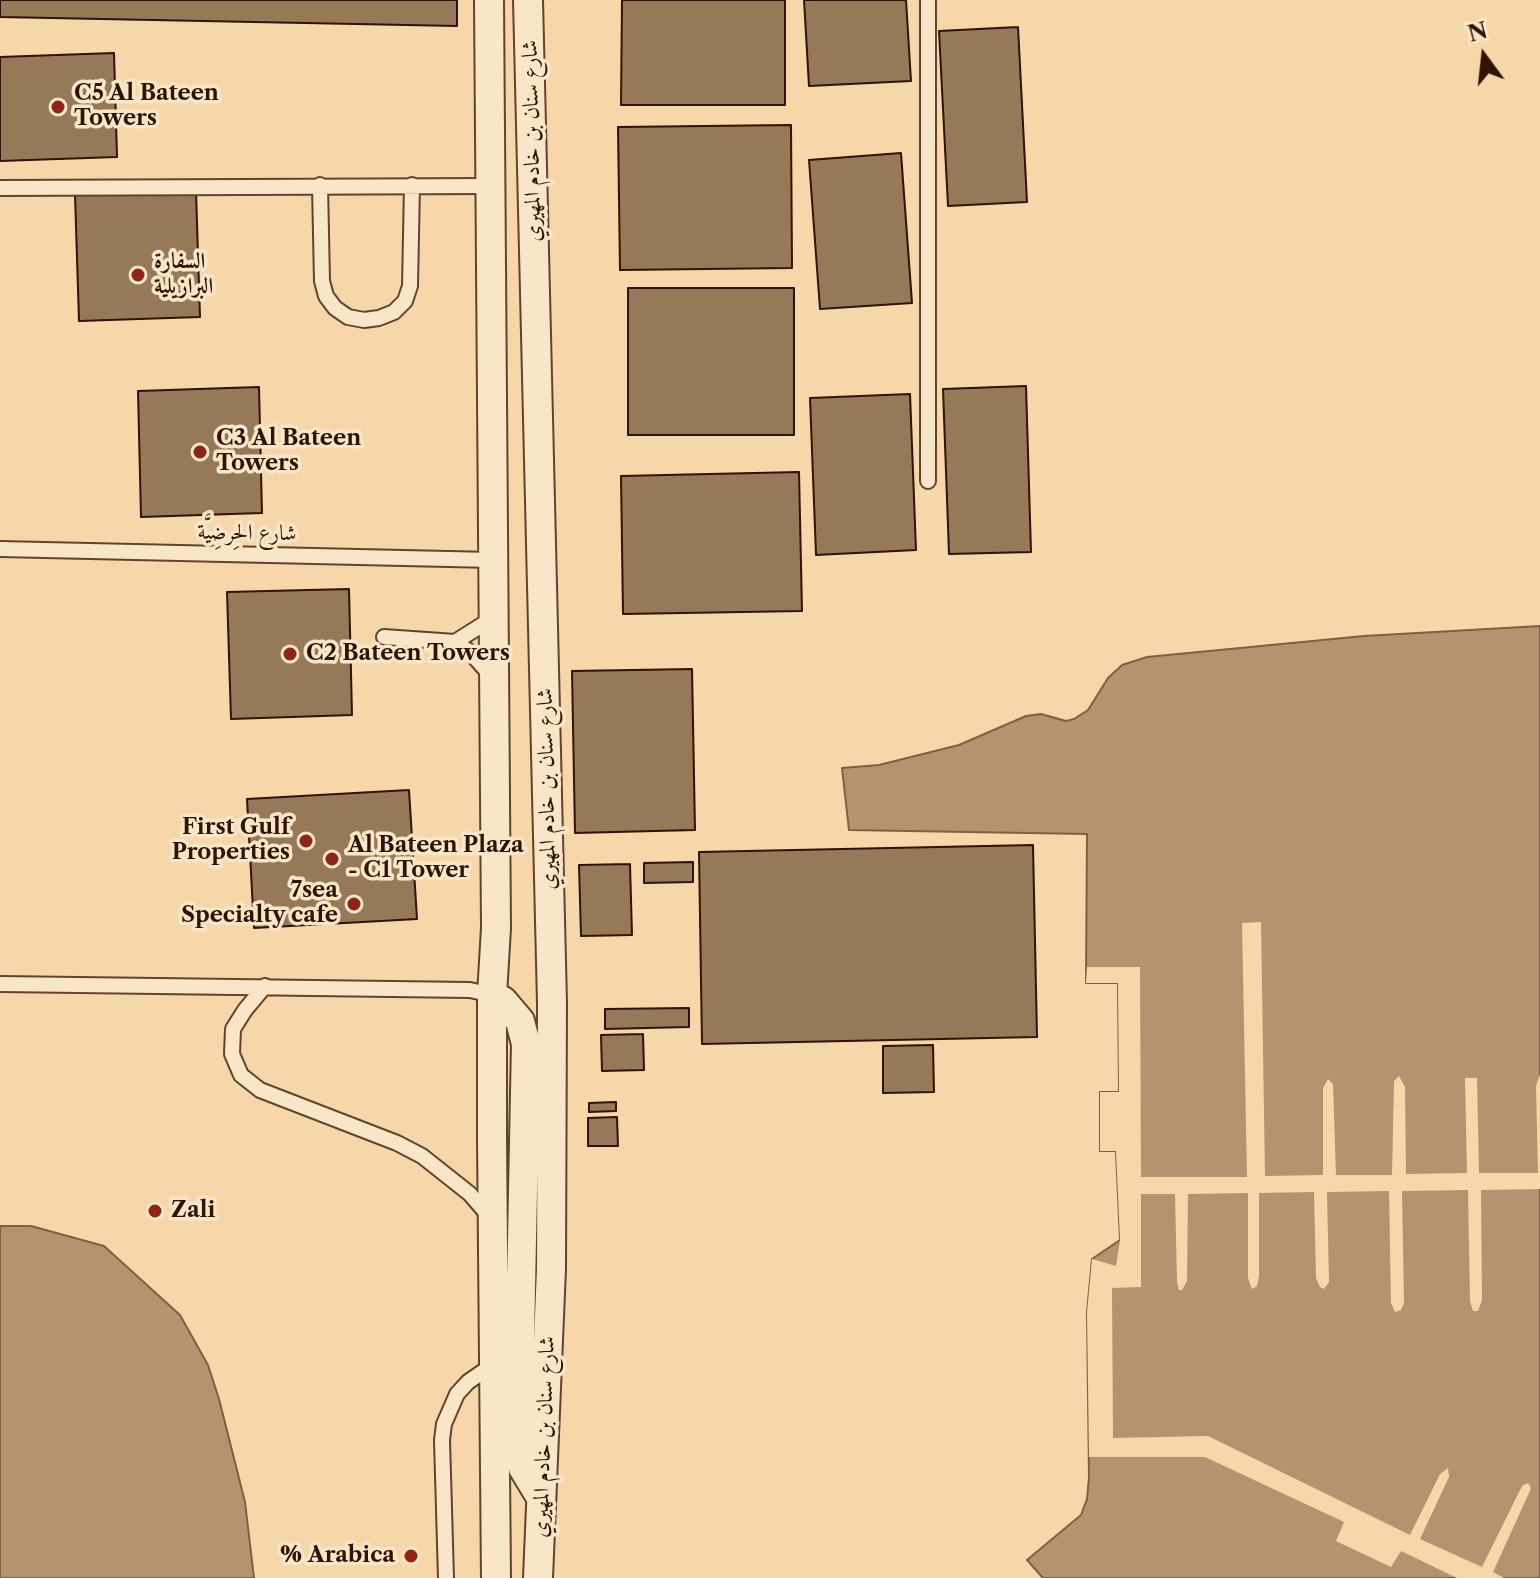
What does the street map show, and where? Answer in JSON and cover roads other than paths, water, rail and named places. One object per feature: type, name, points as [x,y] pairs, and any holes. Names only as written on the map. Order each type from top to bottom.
[{"type":"street","name":"شارع سنان بن خادم المهيري","points":[[489,0],[496,928],[492,995],[496,1578]]},
{"type":"street","name":"شارع سنان بن خادم المهيري","points":[[528,0],[552,1003],[551,1269],[538,1578]]},
{"type":"street","points":[[492,995],[503,1001],[520,1021],[526,1044],[518,1443],[523,1468],[540,1497]]},
{"type":"lane","points":[[928,0],[928,481]]},
{"type":"lane","points":[[320,185],[322,281],[326,296],[335,308],[348,317],[364,320],[394,312],[405,301],[410,286],[412,185]]},
{"type":"lane","points":[[0,188],[490,186]]},
{"type":"lane","name":"شارع الحِرضِيَّة","points":[[0,549],[493,560]]},
{"type":"lane","points":[[455,642],[494,618]]},
{"type":"lane","points":[[384,637],[455,642],[470,652],[494,679]]},
{"type":"lane","points":[[0,984],[470,990],[492,995]]},
{"type":"lane","points":[[265,986],[233,1029],[232,1054],[241,1075],[260,1090],[397,1143],[422,1156],[445,1171],[492,1220]]},
{"type":"lane","points":[[446,1578],[444,1424],[457,1394],[494,1364]]},
{"type":"place","name":"C5 Al Bateen Towers","points":[[58,107]]},
{"type":"place","name":"السفارة البرازيلية","points":[[138,275]]},
{"type":"place","name":"C3 Al Bateen Towers","points":[[200,452]]},
{"type":"place","name":"C2 Bateen Towers","points":[[290,654]]},
{"type":"place","name":"First Gulf Properties","points":[[306,841]]},
{"type":"place","name":"Al Bateen Plaza - C1 Tower","points":[[332,859]]},
{"type":"place","name":"7sea Specialty cafe","points":[[354,904]]},
{"type":"place","name":"Zali","points":[[155,1211]]},
{"type":"place","name":"% Arabica","points":[[411,1556]]}]
